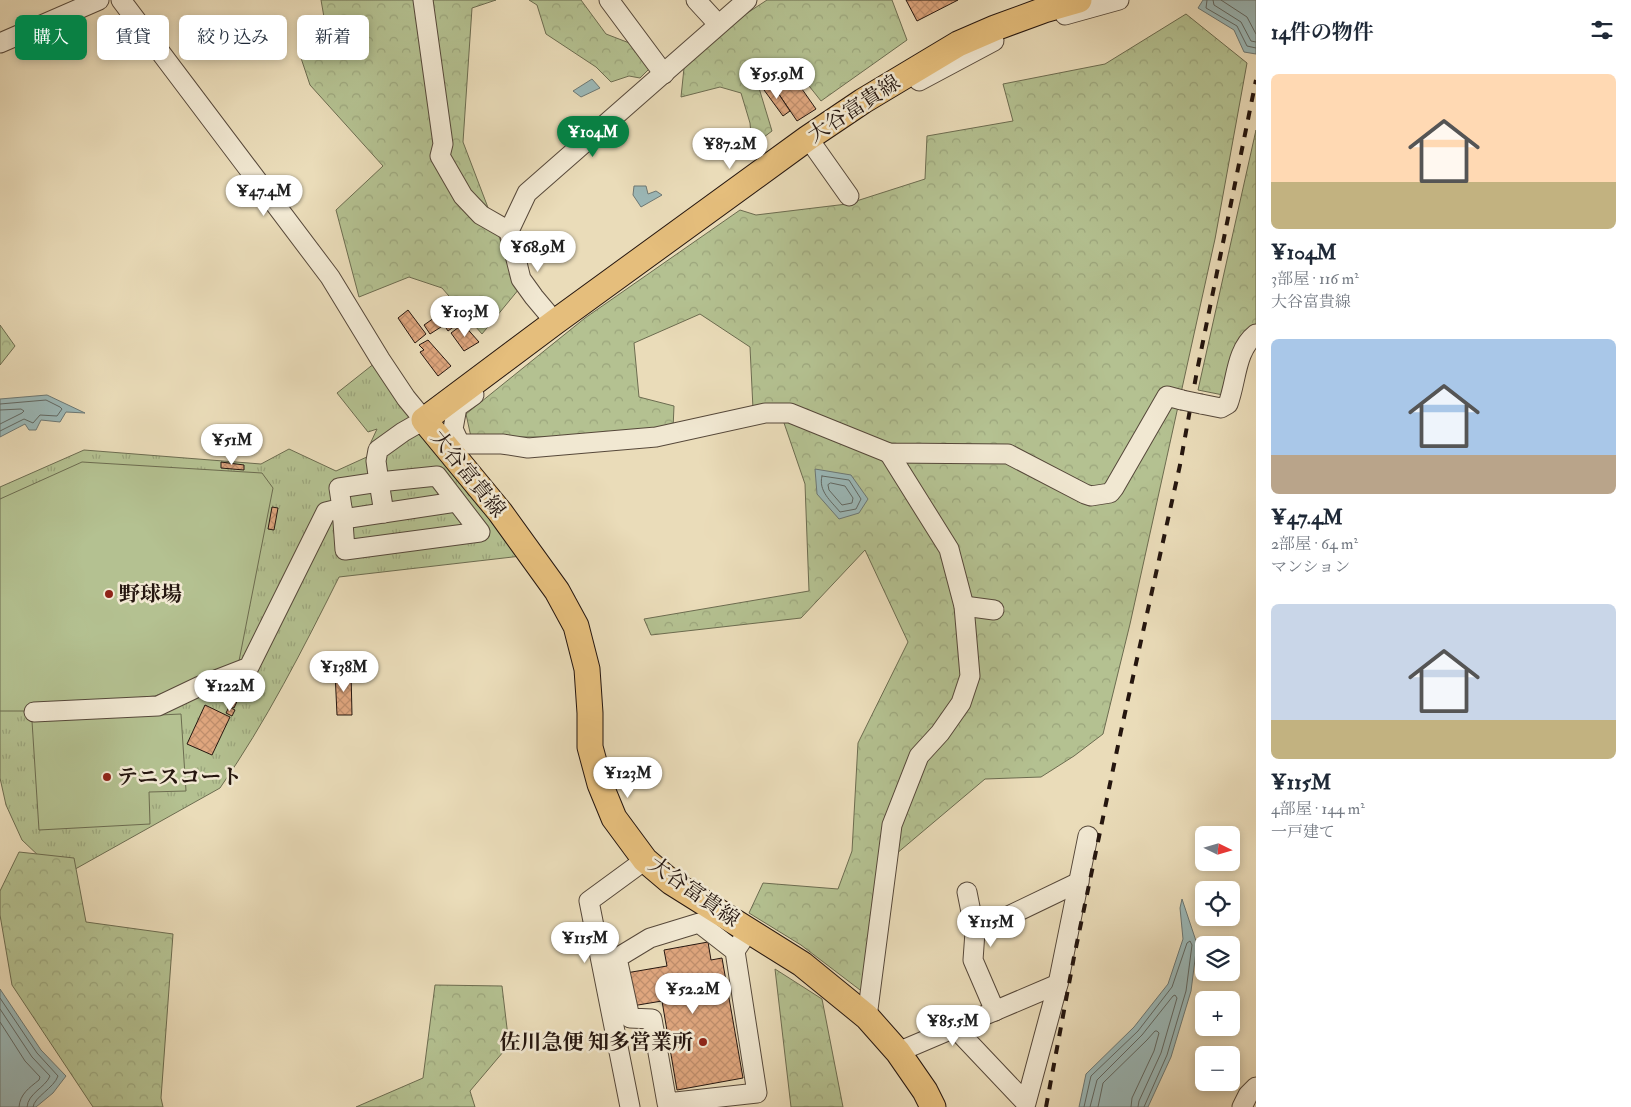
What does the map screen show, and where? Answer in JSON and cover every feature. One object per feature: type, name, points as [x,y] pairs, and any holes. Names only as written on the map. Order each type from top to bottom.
[{"type":"main road","name":"大谷富貴線","points":[[933,1107],[925,1091],[898,1052],[867,1017],[802,964],[671,882],[645,860],[614,818],[600,784],[590,747],[587,668],[576,626],[557,591],[452,444],[424,420],[555,322],[811,142],[863,101],[958,44],[1044,5],[1079,0]]},
{"type":"street","points":[[0,42],[99,0]]},
{"type":"street","points":[[121,0],[330,278],[380,359],[406,398],[424,420],[402,432],[378,450],[376,461],[384,514]]},
{"type":"street","points":[[423,0],[443,144],[440,156],[463,196],[481,215],[509,231]]},
{"type":"street","points":[[609,0],[664,74]]},
{"type":"street","points":[[696,0],[718,24]]},
{"type":"street","points":[[555,322],[521,279],[509,231],[527,193],[747,0]]},
{"type":"street","points":[[1119,0],[1071,13],[987,43],[811,142],[534,352],[457,407],[452,444],[502,444],[528,448],[656,437],[766,413],[790,413],[889,453],[1008,454],[1085,494],[1101,496],[1110,493],[1114,488],[1167,396],[1221,408],[1228,404],[1241,353],[1250,339],[1256,334]]},
{"type":"street","points":[[811,142],[849,196]]},
{"type":"street","points":[[867,1017],[892,825],[919,756],[940,733],[961,703],[970,676],[964,606],[949,549],[889,453]]},
{"type":"street","points":[[437,476],[456,502],[480,532],[345,550],[339,488],[437,476]]},
{"type":"street","points":[[34,712],[158,706],[249,666],[326,512],[384,514],[456,502]]},
{"type":"street","points":[[964,606],[994,610]]},
{"type":"street","points":[[955,1028],[1026,1102],[1058,984],[1088,836]]},
{"type":"street","points":[[630,1107],[590,900],[645,860]]},
{"type":"street","points":[[975,932],[1079,882]]},
{"type":"street","points":[[967,892],[975,932],[973,960],[995,1011]]},
{"type":"street","points":[[735,951],[699,923],[650,938],[617,958],[630,1018],[652,1019],[667,1103],[757,1093],[735,951],[749,930]]},
{"type":"street","points":[[898,1052],[1058,984]]},
{"type":"street","points":[[1242,1107],[1248,1095],[1256,1087]]},
{"type":"green space","points":[[321,0],[496,0],[472,8],[463,142],[519,289],[482,334],[442,288],[409,277],[359,297],[336,210],[383,166],[310,85],[302,60],[369,60],[369,15],[324,15]]},
{"type":"green space","points":[[529,0],[581,0],[606,34],[632,44],[651,67],[640,78],[629,76],[611,82],[596,67],[546,34],[537,5]]},
{"type":"green space","points":[[767,0],[892,0],[907,40],[821,101],[790,62],[759,88],[772,131],[752,146],[750,123],[741,93],[720,87],[681,97],[684,68],[723,29]]},
{"type":"green space","points":[[1186,14],[1247,63],[1215,239],[1130,624],[1103,734],[1074,756],[1041,777],[985,779],[883,865],[864,993],[801,945],[749,913],[763,883],[838,889],[852,851],[858,743],[908,642],[865,550],[801,618],[651,635],[644,619],[809,591],[805,484],[783,420],[753,409],[750,347],[700,314],[634,343],[639,397],[674,406],[673,429],[558,437],[471,437],[466,414],[585,318],[740,210],[756,215],[847,204],[925,179],[927,136],[1013,121],[1003,84],[1105,64]]},
{"type":"green space","points":[[1256,130],[1256,324],[1241,339],[1223,395],[1198,390]]},
{"type":"green space","points":[[0,325],[15,346],[0,365]]},
{"type":"green space","points":[[380,359],[530,555],[339,577],[298,658],[253,737],[220,788],[61,877],[22,840],[6,805],[0,778],[0,487],[84,450],[261,464],[289,449],[336,471],[369,456],[371,442],[377,429],[368,432],[337,393]]},
{"type":"green space","points":[[82,462],[262,473],[273,488],[238,666],[155,696],[35,707],[24,711],[0,711],[0,499]]},
{"type":"green space","points":[[181,714],[186,791],[149,792],[150,824],[39,830],[32,721]]},
{"type":"green space","points":[[19,852],[74,858],[86,922],[173,934],[161,1098],[163,1107],[93,1107],[12,985],[0,915],[0,891]]},
{"type":"green space","points":[[775,969],[822,999],[843,1107],[791,1107]]},
{"type":"green space","points":[[435,985],[502,986],[509,1045],[470,1091],[475,1107],[356,1107],[423,1078]]},
{"type":"water","points":[[1203,0],[1256,0],[1256,54],[1244,52],[1234,30],[1198,8]]},
{"type":"water","points":[[592,79],[600,88],[581,97],[573,91]]},
{"type":"water","points":[[634,186],[646,186],[648,194],[656,191],[662,195],[641,207],[633,195]]},
{"type":"water","points":[[47,395],[85,413],[66,412],[60,422],[41,420],[36,430],[29,430],[25,424],[0,437],[0,399]]},
{"type":"water","points":[[815,469],[851,475],[868,499],[859,513],[839,519],[817,494]]},
{"type":"water","points":[[1182,899],[1195,938],[1195,960],[1191,991],[1171,1057],[1148,1107],[1079,1107],[1086,1074],[1134,1027],[1168,984],[1183,939],[1180,908]]},
{"type":"water","points":[[0,989],[41,1050],[66,1076],[53,1093],[36,1107],[0,1107]]},
{"type":"building","points":[[906,0],[958,0],[917,21]]},
{"type":"building","points":[[790,72],[816,109],[797,121],[772,84]]},
{"type":"building","points":[[772,84],[790,111],[783,116],[764,90]]},
{"type":"building","points":[[450,305],[463,320],[448,331],[437,314]]},
{"type":"building","points":[[408,310],[426,334],[415,343],[398,318]]},
{"type":"building","points":[[434,318],[441,327],[430,334],[424,325]]},
{"type":"building","points":[[463,324],[479,342],[464,351],[451,333]]},
{"type":"building","points":[[428,340],[451,366],[438,376],[420,352],[424,350],[419,345]]},
{"type":"building","points":[[221,462],[244,465],[244,470],[221,468]]},
{"type":"building","points":[[272,507],[278,508],[274,530],[268,529]]},
{"type":"building","points":[[335,672],[351,672],[352,715],[337,715]]},
{"type":"building","points":[[244,674],[250,678],[246,683],[241,680]]},
{"type":"building","points":[[237,681],[244,686],[234,708],[225,703]]},
{"type":"building","points":[[205,705],[230,717],[212,755],[187,744]]},
{"type":"building","points":[[229,707],[235,710],[232,716],[226,713]]},
{"type":"building","name":"佐川急便 知多営業所","points":[[708,942],[711,960],[722,958],[743,1078],[677,1090],[662,1001],[632,1006],[626,973],[667,966],[664,950]]},
{"type":"railway","points":[[1046,1107],[1074,957],[1121,731],[1180,465],[1197,371],[1256,80]]},
{"type":"place","name":"野球場","points":[[109,594]]},
{"type":"place","name":"テニスコート","points":[[107,777]]},
{"type":"place","name":"佐川急便 知多営業所","points":[[703,1042]]}]
